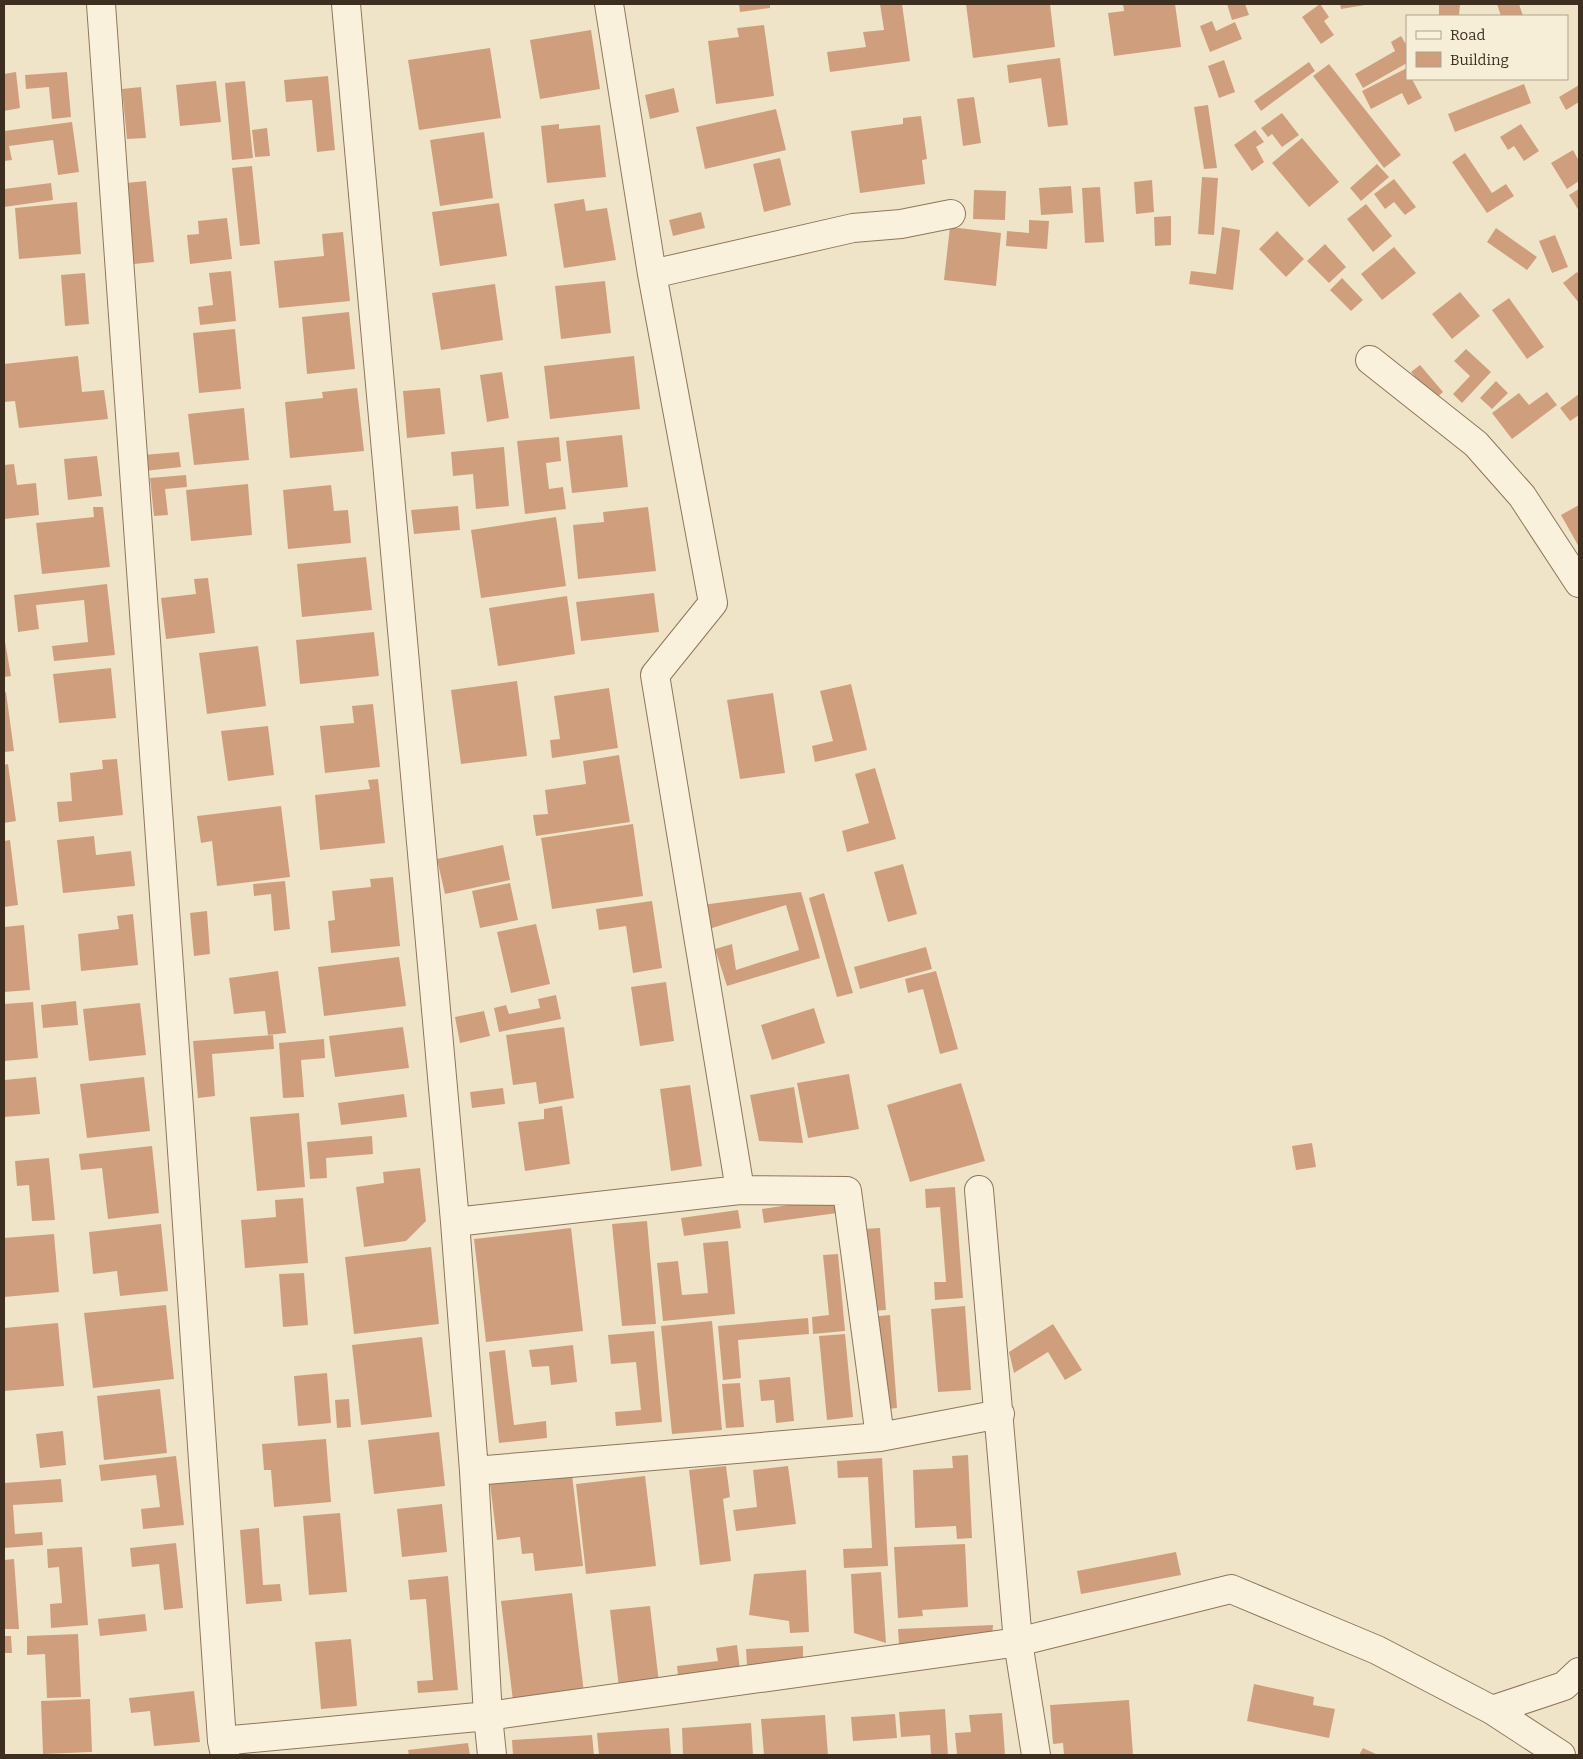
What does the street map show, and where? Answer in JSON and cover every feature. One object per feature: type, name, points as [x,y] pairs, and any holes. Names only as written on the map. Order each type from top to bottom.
[{"type":"street","points":[[101,4],[224,1748],[488,1716],[1018,1642],[1230,1589],[1377,1650],[1492,1710],[1561,1755]]},
{"type":"street","points":[[346,4],[455,1222],[474,1471],[488,1716],[492,1755]]},
{"type":"street","points":[[609,4],[652,274],[713,603],[655,675],[740,1190]]},
{"type":"street","points":[[652,274],[853,228],[901,224],[951,214]]},
{"type":"street","points":[[1370,360],[1476,444],[1522,496],[1579,583]]},
{"type":"street","points":[[455,1222],[740,1190],[847,1191],[880,1437]]},
{"type":"street","points":[[979,1190],[1000,1414],[1018,1642],[1036,1755]]},
{"type":"street","points":[[474,1471],[880,1437],[1000,1414]]},
{"type":"street","points":[[1492,1710],[1564,1686],[1579,1672]]},
{"type":"building","points":[[739,4],[770,4],[770,8],[740,12]]},
{"type":"building","points":[[880,4],[902,4],[910,61],[830,72],[827,52],[866,47],[863,32],[884,30]]},
{"type":"building","points":[[966,4],[1050,4],[1055,47],[973,58]]},
{"type":"building","points":[[1123,4],[1175,4],[1181,47],[1114,56],[1108,13],[1124,11]]},
{"type":"building","points":[[1227,4],[1245,4],[1249,15],[1232,20]]},
{"type":"building","points":[[1320,4],[1329,17],[1324,21],[1334,35],[1321,44],[1302,17]]},
{"type":"building","points":[[1340,4],[1365,4],[1365,5],[1341,9]]},
{"type":"building","points":[[1439,4],[1460,4],[1459,15],[1439,15]]},
{"type":"building","points":[[1497,4],[1519,4],[1523,15],[1501,15]]},
{"type":"building","points":[[1212,21],[1216,31],[1235,22],[1242,39],[1210,52],[1200,26]]},
{"type":"building","points":[[764,25],[774,96],[716,104],[708,41],[739,37],[737,28]]},
{"type":"building","points":[[591,30],[600,89],[540,99],[530,40]]},
{"type":"building","points":[[1401,36],[1406,44],[1406,64],[1363,88],[1355,74],[1395,51],[1391,42]]},
{"type":"building","points":[[490,48],[501,118],[419,130],[408,60]]},
{"type":"building","points":[[1060,58],[1068,125],[1048,127],[1041,78],[1009,83],[1007,65]]},
{"type":"building","points":[[1224,60],[1235,92],[1219,98],[1208,66]]},
{"type":"building","points":[[1309,62],[1315,71],[1261,111],[1254,101]]},
{"type":"building","points":[[1329,64],[1401,155],[1384,168],[1313,76]]},
{"type":"building","points":[[1406,69],[1406,80],[1413,80],[1422,98],[1408,105],[1402,93],[1371,109],[1362,91]]},
{"type":"building","points":[[16,72],[20,108],[4,111],[4,74]]},
{"type":"building","points":[[67,72],[71,117],[52,119],[49,87],[26,89],[25,75]]},
{"type":"building","points":[[328,76],[335,150],[317,152],[312,100],[286,102],[284,80]]},
{"type":"building","points":[[216,81],[221,122],[180,126],[176,85]]},
{"type":"building","points":[[245,81],[253,158],[232,160],[225,83]]},
{"type":"building","points":[[1524,84],[1531,103],[1455,132],[1448,114]]},
{"type":"building","points":[[1579,85],[1579,102],[1566,110],[1559,97]]},
{"type":"building","points":[[141,87],[146,138],[127,139],[122,89]]},
{"type":"building","points":[[674,88],[679,112],[650,119],[645,95]]},
{"type":"building","points":[[974,97],[981,143],[963,146],[957,99]]},
{"type":"building","points":[[1208,105],[1217,168],[1204,169],[1194,107]]},
{"type":"building","points":[[776,109],[786,150],[705,169],[696,127]]},
{"type":"building","points":[[1282,113],[1299,135],[1282,147],[1272,134],[1268,137],[1261,128]]},
{"type":"building","points":[[921,116],[927,159],[922,160],[925,184],[860,193],[851,131],[903,124],[903,118]]},
{"type":"building","points":[[72,122],[79,172],[58,175],[53,140],[9,146],[12,160],[4,161],[4,131]]},
{"type":"building","points":[[559,124],[559,129],[600,125],[606,177],[547,183],[541,126]]},
{"type":"building","points":[[1521,124],[1539,151],[1524,161],[1514,146],[1508,150],[1500,137]]},
{"type":"building","points":[[267,128],[270,156],[255,157],[252,130]]},
{"type":"building","points":[[1255,130],[1264,142],[1256,147],[1264,162],[1252,171],[1234,145]]},
{"type":"building","points":[[484,132],[493,198],[440,206],[430,140]]},
{"type":"building","points":[[1302,138],[1339,182],[1309,207],[1272,163]]},
{"type":"building","points":[[1573,150],[1579,161],[1579,181],[1567,189],[1551,163]]},
{"type":"building","points":[[1465,153],[1492,193],[1506,184],[1514,196],[1487,213],[1452,162]]},
{"type":"building","points":[[780,158],[791,205],[764,212],[753,164]]},
{"type":"building","points":[[1377,164],[1389,177],[1361,201],[1350,188]]},
{"type":"building","points":[[252,166],[260,244],[240,246],[232,168]]},
{"type":"building","points":[[1202,177],[1218,178],[1214,235],[1198,234]]},
{"type":"building","points":[[1394,179],[1416,207],[1405,215],[1394,202],[1385,209],[1374,194]]},
{"type":"building","points":[[1152,180],[1154,212],[1136,214],[1134,182]]},
{"type":"building","points":[[146,181],[154,262],[134,264],[126,183]]},
{"type":"building","points":[[51,183],[53,200],[4,207],[4,189]]},
{"type":"building","points":[[1071,186],[1073,213],[1041,215],[1039,188]]},
{"type":"building","points":[[1100,187],[1104,242],[1085,243],[1082,188]]},
{"type":"building","points":[[1579,189],[1579,211],[1569,195]]},
{"type":"building","points":[[974,190],[1006,191],[1005,220],[973,219]]},
{"type":"building","points":[[584,199],[586,211],[607,208],[616,260],[564,268],[554,204]]},
{"type":"building","points":[[77,202],[81,254],[19,259],[15,208]]},
{"type":"building","points":[[499,203],[507,256],[440,266],[432,212]]},
{"type":"building","points":[[1366,204],[1392,236],[1373,252],[1347,219]]},
{"type":"building","points":[[701,212],[705,228],[673,236],[669,220]]},
{"type":"building","points":[[1171,216],[1171,245],[1155,246],[1154,217]]},
{"type":"building","points":[[227,218],[232,259],[190,264],[187,235],[199,234],[198,221]]},
{"type":"building","points":[[1029,220],[1049,221],[1047,249],[1006,246],[1007,231],[1029,233]]},
{"type":"building","points":[[950,227],[1001,233],[996,286],[944,280]]},
{"type":"building","points":[[1222,227],[1240,230],[1233,290],[1189,284],[1191,271],[1216,274]]},
{"type":"building","points":[[1496,228],[1537,257],[1527,270],[1487,242]]},
{"type":"building","points":[[1277,231],[1304,259],[1286,277],[1259,249]]},
{"type":"building","points":[[343,232],[350,301],[279,308],[274,261],[324,256],[322,234]]},
{"type":"building","points":[[1555,235],[1568,267],[1552,273],[1539,241]]},
{"type":"building","points":[[1325,244],[1346,267],[1329,283],[1307,261]]},
{"type":"building","points":[[1394,247],[1416,273],[1382,300],[1361,274]]},
{"type":"building","points":[[231,271],[236,321],[200,325],[198,307],[213,305],[209,273]]},
{"type":"building","points":[[1577,272],[1579,275],[1579,303],[1563,283]]},
{"type":"building","points":[[85,273],[89,324],[65,326],[61,275]]},
{"type":"building","points":[[1342,278],[1363,300],[1351,311],[1330,290]]},
{"type":"building","points":[[605,281],[611,333],[561,339],[555,286]]},
{"type":"building","points":[[495,284],[503,340],[441,350],[432,293]]},
{"type":"building","points":[[1460,292],[1480,316],[1452,339],[1432,314]]},
{"type":"building","points":[[1509,298],[1544,347],[1527,359],[1492,310]]},
{"type":"building","points":[[349,312],[355,369],[307,374],[302,317]]},
{"type":"building","points":[[235,329],[241,389],[199,393],[193,333]]},
{"type":"building","points":[[1466,349],[1491,372],[1462,403],[1453,394],[1470,376],[1454,361]]},
{"type":"building","points":[[78,356],[82,392],[104,390],[108,419],[19,428],[15,401],[4,402],[4,364]]},
{"type":"building","points":[[634,356],[640,409],[550,419],[544,366]]},
{"type":"building","points":[[1420,365],[1443,392],[1434,400],[1411,372]]},
{"type":"building","points":[[502,372],[509,418],[487,422],[480,375]]},
{"type":"building","points":[[1496,381],[1508,393],[1492,409],[1480,398]]},
{"type":"building","points":[[357,388],[364,451],[290,458],[285,402],[323,398],[322,392]]},
{"type":"building","points":[[440,388],[445,434],[407,438],[403,391]]},
{"type":"building","points":[[1547,392],[1557,405],[1512,439],[1492,413],[1519,393],[1529,405]]},
{"type":"building","points":[[1579,394],[1579,415],[1570,421],[1560,408]]},
{"type":"building","points":[[244,408],[249,460],[194,465],[188,414]]},
{"type":"building","points":[[622,435],[628,487],[572,493],[566,441]]},
{"type":"building","points":[[559,437],[561,461],[546,463],[549,489],[563,487],[566,509],[525,514],[517,441]]},
{"type":"building","points":[[504,447],[509,506],[476,509],[473,474],[453,476],[451,452]]},
{"type":"building","points":[[179,452],[181,467],[144,471],[143,455]]},
{"type":"building","points":[[97,456],[102,496],[68,500],[64,459]]},
{"type":"building","points":[[14,464],[17,485],[36,483],[39,515],[4,519],[4,465]]},
{"type":"building","points":[[186,475],[187,487],[165,489],[168,515],[154,516],[150,478]]},
{"type":"building","points":[[248,484],[252,535],[191,541],[186,490]]},
{"type":"building","points":[[331,485],[334,511],[348,510],[351,543],[288,549],[283,490]]},
{"type":"building","points":[[1579,505],[1579,547],[1561,515]]},
{"type":"building","points":[[458,506],[460,530],[414,534],[411,510]]},
{"type":"building","points":[[93,507],[103,507],[110,567],[42,574],[36,523],[94,517]]},
{"type":"building","points":[[648,507],[656,571],[578,579],[573,525],[604,522],[603,512]]},
{"type":"building","points":[[556,517],[566,586],[481,598],[471,530]]},
{"type":"building","points":[[366,557],[372,610],[302,617],[297,564]]},
{"type":"building","points":[[208,578],[215,633],[166,639],[161,598],[196,594],[194,579]]},
{"type":"building","points":[[107,584],[115,655],[54,661],[52,646],[88,642],[84,600],[36,605],[39,629],[18,632],[14,595]]},
{"type":"building","points":[[654,593],[659,632],[581,641],[576,602]]},
{"type":"building","points":[[567,596],[575,654],[498,666],[489,608]]},
{"type":"building","points":[[374,632],[379,676],[300,684],[296,640]]},
{"type":"building","points":[[4,636],[11,676],[4,677]]},
{"type":"building","points":[[258,646],[266,706],[207,714],[199,653]]},
{"type":"building","points":[[111,668],[116,718],[59,723],[53,674]]},
{"type":"building","points":[[517,681],[527,756],[461,764],[451,690]]},
{"type":"building","points":[[851,684],[867,750],[815,762],[812,746],[833,741],[820,691]]},
{"type":"building","points":[[609,688],[618,748],[552,758],[550,740],[560,739],[554,696]]},
{"type":"building","points":[[6,692],[14,751],[4,752],[4,693]]},
{"type":"building","points":[[773,693],[785,773],[740,779],[727,700]]},
{"type":"building","points":[[373,704],[380,767],[325,773],[320,726],[354,723],[352,706]]},
{"type":"building","points":[[268,726],[274,775],[228,781],[221,731]]},
{"type":"building","points":[[619,755],[630,822],[536,836],[533,815],[548,814],[545,790],[586,784],[583,761]]},
{"type":"building","points":[[117,759],[123,815],[59,822],[57,802],[72,801],[70,773],[103,769],[102,760]]},
{"type":"building","points":[[8,764],[16,821],[4,823],[4,765]]},
{"type":"building","points":[[875,768],[896,839],[847,852],[842,831],[869,823],[855,774]]},
{"type":"building","points":[[378,779],[385,843],[320,850],[315,795],[370,789],[368,780]]},
{"type":"building","points":[[281,806],[290,877],[217,886],[212,841],[201,843],[197,816]]},
{"type":"building","points":[[633,824],[643,896],[552,909],[541,838]]},
{"type":"building","points":[[94,836],[96,855],[131,851],[135,886],[63,893],[57,840]]},
{"type":"building","points":[[10,840],[18,905],[4,907],[4,841]]},
{"type":"building","points":[[503,845],[510,880],[445,894],[437,859]]},
{"type":"building","points":[[903,864],[917,914],[888,922],[874,872]]},
{"type":"building","points":[[393,877],[400,946],[331,953],[328,921],[335,920],[332,891],[371,887],[370,879]]},
{"type":"building","points":[[285,881],[290,929],[274,931],[271,894],[254,896],[253,884]]},
{"type":"building","points":[[510,883],[518,920],[480,928],[472,891]]},
{"type":"building","points":[[801,892],[820,958],[727,986],[715,949],[732,944],[736,970],[799,950],[786,905],[709,929],[702,905]]},
{"type":"building","points":[[824,893],[853,993],[837,997],[809,898]]},
{"type":"building","points":[[652,901],[662,968],[633,973],[626,926],[599,930],[596,909]]},
{"type":"building","points":[[207,911],[210,954],[194,956],[190,913]]},
{"type":"building","points":[[133,914],[138,965],[81,971],[78,934],[119,929],[117,916]]},
{"type":"building","points":[[536,924],[550,984],[511,993],[497,932]]},
{"type":"building","points":[[24,925],[30,990],[4,992],[4,927]]},
{"type":"building","points":[[926,947],[932,969],[860,989],[854,967]]},
{"type":"building","points":[[399,957],[406,1006],[324,1016],[318,967]]},
{"type":"building","points":[[278,971],[286,1033],[268,1035],[265,1011],[234,1014],[229,978]]},
{"type":"building","points":[[936,971],[958,1049],[940,1054],[923,989],[908,993],[905,979]]},
{"type":"building","points":[[666,982],[674,1041],[640,1046],[631,987]]},
{"type":"building","points":[[556,995],[561,1019],[499,1032],[494,1008],[506,1005],[509,1014],[540,1008],[538,999]]},
{"type":"building","points":[[76,1001],[78,1025],[43,1028],[41,1005]]},
{"type":"building","points":[[33,1002],[38,1058],[4,1061],[4,1004]]},
{"type":"building","points":[[140,1003],[146,1055],[89,1061],[83,1009]]},
{"type":"building","points":[[814,1008],[825,1043],[772,1060],[761,1025]]},
{"type":"building","points":[[484,1011],[490,1036],[460,1043],[455,1017]]},
{"type":"building","points":[[403,1027],[409,1068],[335,1077],[329,1036]]},
{"type":"building","points":[[564,1027],[574,1098],[539,1104],[536,1082],[513,1085],[506,1035]]},
{"type":"building","points":[[273,1035],[274,1049],[212,1054],[215,1096],[198,1098],[193,1041]]},
{"type":"building","points":[[324,1039],[325,1058],[301,1060],[304,1097],[283,1098],[279,1043]]},
{"type":"building","points":[[849,1074],[859,1129],[808,1138],[797,1083]]},
{"type":"building","points":[[36,1077],[40,1114],[4,1117],[4,1080]]},
{"type":"building","points":[[144,1077],[150,1131],[87,1138],[80,1084]]},
{"type":"building","points":[[961,1083],[985,1161],[910,1182],[887,1105]]},
{"type":"building","points":[[690,1085],[702,1166],[671,1171],[660,1089]]},
{"type":"building","points":[[794,1087],[803,1143],[759,1141],[750,1095]]},
{"type":"building","points":[[503,1088],[505,1104],[472,1108],[470,1092]]},
{"type":"building","points":[[404,1094],[407,1117],[341,1125],[338,1103]]},
{"type":"building","points":[[562,1106],[570,1164],[525,1171],[518,1122],[544,1119],[544,1109]]},
{"type":"building","points":[[299,1113],[305,1187],[257,1191],[250,1117]]},
{"type":"building","points":[[372,1136],[373,1154],[326,1158],[327,1178],[310,1179],[307,1142]]},
{"type":"building","points":[[1312,1143],[1316,1167],[1296,1170],[1292,1146]]},
{"type":"building","points":[[152,1146],[159,1213],[108,1219],[102,1168],[81,1170],[79,1154]]},
{"type":"building","points":[[49,1158],[55,1220],[32,1221],[29,1185],[17,1186],[15,1161]]},
{"type":"building","points":[[420,1168],[426,1221],[406,1241],[364,1247],[356,1187],[384,1183],[383,1172]]},
{"type":"building","points":[[955,1187],[963,1298],[935,1300],[934,1282],[946,1282],[940,1207],[926,1208],[925,1189]]},
{"type":"building","points":[[303,1198],[308,1263],[245,1268],[241,1220],[276,1217],[275,1200]]},
{"type":"building","points":[[836,1198],[837,1213],[764,1223],[762,1209]]},
{"type":"building","points":[[738,1210],[741,1228],[684,1236],[681,1218]]},
{"type":"building","points":[[647,1221],[656,1324],[622,1326],[612,1224]]},
{"type":"building","points":[[161,1224],[168,1291],[120,1296],[117,1271],[93,1274],[89,1232]]},
{"type":"building","points":[[571,1228],[583,1331],[486,1342],[474,1239]]},
{"type":"building","points":[[880,1228],[886,1310],[869,1311],[862,1229]]},
{"type":"building","points":[[54,1234],[59,1292],[4,1297],[4,1238]]},
{"type":"building","points":[[728,1241],[735,1314],[663,1321],[657,1263],[678,1261],[682,1295],[708,1293],[703,1243]]},
{"type":"building","points":[[431,1247],[439,1324],[354,1334],[345,1257]]},
{"type":"building","points":[[838,1254],[845,1331],[813,1334],[812,1317],[829,1315],[823,1255]]},
{"type":"building","points":[[304,1273],[308,1325],[283,1327],[279,1274]]},
{"type":"building","points":[[166,1305],[174,1379],[93,1388],[84,1313]]},
{"type":"building","points":[[965,1306],[971,1390],[938,1392],[931,1309]]},
{"type":"building","points":[[890,1315],[897,1408],[877,1410],[870,1317]]},
{"type":"building","points":[[808,1318],[809,1334],[738,1340],[741,1378],[723,1380],[718,1326]]},
{"type":"building","points":[[712,1321],[722,1430],[672,1434],[661,1326]]},
{"type":"building","points":[[58,1323],[64,1386],[4,1391],[4,1328]]},
{"type":"building","points":[[1053,1324],[1082,1370],[1065,1380],[1048,1352],[1014,1373],[1009,1352]]},
{"type":"building","points":[[654,1331],[662,1422],[616,1426],[615,1412],[641,1410],[636,1362],[611,1364],[608,1335]]},
{"type":"building","points":[[845,1334],[853,1417],[827,1420],[819,1336]]},
{"type":"building","points":[[422,1337],[432,1417],[361,1425],[352,1345]]},
{"type":"building","points":[[573,1345],[577,1382],[551,1385],[549,1366],[532,1367],[529,1350]]},
{"type":"building","points":[[505,1350],[514,1425],[546,1421],[547,1438],[499,1443],[489,1352]]},
{"type":"building","points":[[327,1373],[331,1423],[298,1426],[294,1376]]},
{"type":"building","points":[[790,1377],[794,1421],[776,1423],[774,1400],[761,1401],[759,1380]]},
{"type":"building","points":[[740,1383],[744,1427],[726,1428],[722,1384]]},
{"type":"building","points":[[160,1389],[167,1453],[104,1460],[97,1396]]},
{"type":"building","points":[[349,1399],[351,1427],[337,1428],[335,1400]]},
{"type":"building","points":[[63,1431],[66,1465],[40,1468],[36,1434]]},
{"type":"building","points":[[439,1432],[445,1486],[374,1494],[368,1440]]},
{"type":"building","points":[[326,1439],[331,1502],[274,1507],[271,1470],[264,1470],[262,1444]]},
{"type":"building","points":[[968,1455],[972,1538],[957,1539],[956,1526],[915,1528],[913,1470],[953,1468],[952,1456]]},
{"type":"building","points":[[176,1456],[184,1525],[143,1529],[141,1509],[160,1507],[156,1475],[101,1481],[99,1465]]},
{"type":"building","points":[[882,1458],[888,1566],[844,1568],[843,1549],[872,1548],[868,1477],[838,1478],[837,1461]]},
{"type":"building","points":[[726,1466],[730,1497],[723,1499],[731,1561],[700,1565],[689,1470]]},
{"type":"building","points":[[788,1466],[796,1524],[736,1531],[733,1510],[757,1507],[753,1470]]},
{"type":"building","points":[[572,1475],[583,1566],[535,1571],[533,1553],[522,1554],[520,1537],[497,1540],[490,1484]]},
{"type":"building","points":[[645,1476],[656,1566],[586,1574],[576,1484]]},
{"type":"building","points":[[61,1479],[63,1502],[13,1505],[15,1534],[42,1532],[43,1545],[4,1548],[4,1483]]},
{"type":"building","points":[[442,1504],[447,1552],[402,1557],[397,1509]]},
{"type":"building","points":[[340,1513],[347,1592],[309,1595],[303,1516]]},
{"type":"building","points":[[259,1528],[263,1585],[280,1584],[282,1601],[246,1604],[240,1530]]},
{"type":"building","points":[[176,1543],[183,1608],[164,1610],[159,1564],[132,1567],[130,1548]]},
{"type":"building","points":[[965,1544],[968,1607],[922,1610],[923,1616],[898,1618],[894,1547]]},
{"type":"building","points":[[82,1547],[88,1625],[51,1628],[50,1604],[62,1603],[59,1567],[48,1568],[47,1549]]},
{"type":"building","points":[[1176,1552],[1181,1575],[1081,1594],[1077,1571]]},
{"type":"building","points":[[14,1559],[19,1629],[4,1629],[4,1560]]},
{"type":"building","points":[[806,1570],[809,1632],[790,1633],[789,1621],[749,1615],[754,1574]]},
{"type":"building","points":[[881,1572],[886,1643],[854,1633],[851,1574]]},
{"type":"building","points":[[448,1576],[458,1690],[418,1693],[417,1681],[433,1680],[426,1599],[410,1600],[408,1580]]},
{"type":"building","points":[[572,1593],[584,1693],[513,1701],[501,1601]]},
{"type":"building","points":[[650,1606],[659,1683],[619,1688],[610,1610]]},
{"type":"building","points":[[145,1614],[147,1631],[100,1636],[98,1619]]},
{"type":"building","points":[[993,1625],[992,1638],[899,1644],[898,1629]]},
{"type":"building","points":[[78,1634],[81,1697],[47,1698],[45,1654],[27,1655],[27,1636]]},
{"type":"building","points":[[4,1636],[11,1636],[12,1653],[4,1653]]},
{"type":"building","points":[[351,1639],[357,1706],[321,1709],[315,1642]]},
{"type":"building","points":[[737,1645],[741,1677],[679,1684],[677,1666],[718,1661],[716,1648]]},
{"type":"building","points":[[803,1646],[803,1657],[747,1666],[746,1649]]},
{"type":"building","points":[[1254,1684],[1314,1697],[1313,1705],[1335,1709],[1329,1738],[1247,1721]]},
{"type":"building","points":[[194,1691],[200,1742],[154,1746],[150,1711],[131,1713],[129,1698]]},
{"type":"building","points":[[90,1699],[92,1752],[43,1754],[41,1701]]},
{"type":"building","points":[[1129,1700],[1133,1755],[1064,1755],[1063,1743],[1053,1744],[1050,1705]]},
{"type":"building","points":[[945,1709],[948,1755],[931,1755],[930,1735],[901,1737],[899,1712]]},
{"type":"building","points":[[1002,1713],[1005,1755],[957,1755],[955,1733],[971,1732],[969,1715]]},
{"type":"building","points":[[895,1714],[897,1738],[853,1741],[851,1717]]},
{"type":"building","points":[[825,1715],[828,1755],[764,1755],[761,1719]]},
{"type":"building","points":[[751,1723],[753,1755],[683,1755],[682,1728]]},
{"type":"building","points":[[669,1728],[671,1755],[599,1755],[597,1733]]},
{"type":"building","points":[[592,1735],[594,1755],[513,1755],[512,1740]]},
{"type":"building","points":[[468,1743],[470,1755],[409,1755],[408,1750]]},
{"type":"building","points":[[1363,1748],[1378,1755],[1359,1755]]}]
